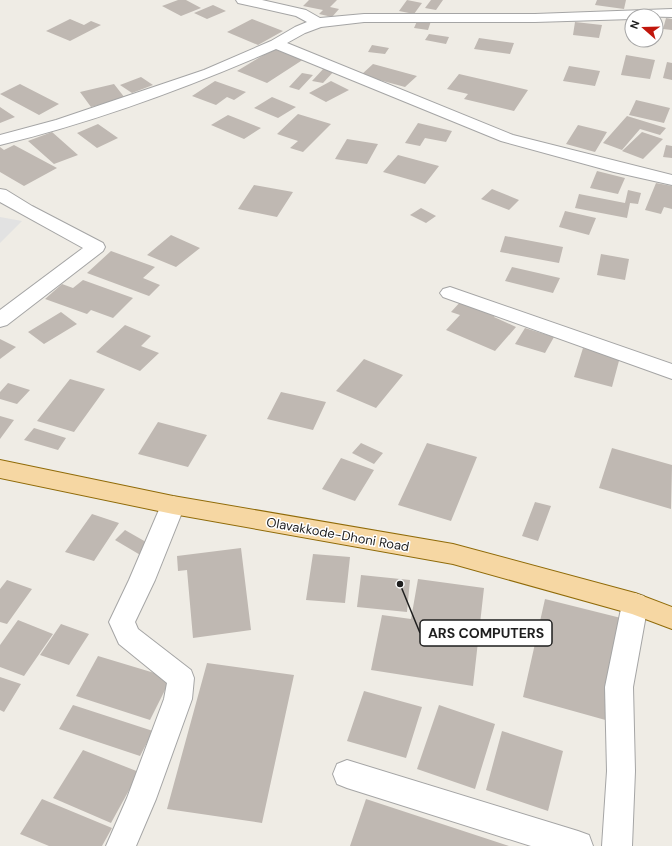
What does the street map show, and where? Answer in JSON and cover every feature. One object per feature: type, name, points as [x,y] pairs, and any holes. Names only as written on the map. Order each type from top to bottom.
[{"type":"main road","name":"Olavakkode-Dhoni Road","points":[[0,469],[173,505],[453,554],[635,604],[672,618]]},
{"type":"street","points":[[243,0],[301,13],[318,23]]},
{"type":"street","points":[[584,16],[588,0]]},
{"type":"street","points":[[0,140],[62,123],[209,73],[276,44],[300,30],[318,23],[364,18],[395,12],[584,16],[672,13]]},
{"type":"street","points":[[276,44],[507,138],[672,180]]},
{"type":"street","points":[[0,194],[26,210],[96,247],[0,320]]},
{"type":"street","points":[[450,293],[672,372]]},
{"type":"street","points":[[121,846],[141,799],[178,700],[181,678],[128,636],[122,622],[142,580],[173,505]]},
{"type":"street","points":[[617,846],[621,771],[619,687],[635,604]]},
{"type":"street","points":[[347,774],[578,846]]},
{"type":"shaded area","points":[[0,217],[22,221],[0,243]]},
{"type":"building","points":[[178,0],[186,0],[201,8],[181,16],[162,6]]},
{"type":"building","points":[[309,0],[337,0],[330,7],[339,9],[332,17],[319,14],[323,10],[303,6]]},
{"type":"building","points":[[407,0],[422,3],[414,14],[399,11]]},
{"type":"building","points":[[431,0],[443,0],[436,10],[425,8]]},
{"type":"building","points":[[597,0],[626,0],[624,9],[595,5]]},
{"type":"building","points":[[213,5],[226,11],[207,19],[194,13]]},
{"type":"building","points":[[666,18],[672,19],[672,30],[664,29]]},
{"type":"building","points":[[70,19],[84,25],[91,21],[101,25],[70,41],[46,31]]},
{"type":"building","points":[[252,19],[283,31],[258,45],[227,32]]},
{"type":"building","points":[[418,19],[431,21],[428,30],[414,28]]},
{"type":"building","points":[[575,22],[602,25],[599,38],[573,35]]},
{"type":"building","points":[[429,34],[449,37],[446,44],[425,40]]},
{"type":"building","points":[[479,38],[514,43],[510,54],[474,49]]},
{"type":"building","points":[[372,45],[389,48],[385,54],[368,52]]},
{"type":"building","points":[[275,48],[304,59],[267,83],[237,71]]},
{"type":"building","points":[[626,55],[655,60],[650,79],[621,75]]},
{"type":"building","points":[[667,62],[672,63],[672,80],[663,78]]},
{"type":"building","points":[[373,64],[417,76],[405,87],[361,75]]},
{"type":"building","points":[[569,66],[600,71],[595,86],[563,81]]},
{"type":"building","points":[[325,67],[336,69],[323,83],[312,81]]},
{"type":"building","points":[[302,73],[313,75],[299,90],[289,87]]},
{"type":"building","points":[[459,74],[528,90],[514,111],[464,99],[468,94],[447,89]]},
{"type":"building","points":[[141,77],[153,85],[132,93],[120,85]]},
{"type":"building","points":[[215,81],[246,92],[234,100],[227,97],[216,105],[192,96]]},
{"type":"building","points":[[331,81],[349,90],[326,102],[309,93]]},
{"type":"building","points":[[20,84],[59,104],[39,115],[0,94]]},
{"type":"building","points":[[114,84],[125,98],[91,107],[80,92]]},
{"type":"building","points":[[272,97],[296,107],[278,118],[254,108]]},
{"type":"building","points":[[636,100],[670,108],[664,123],[629,115]]},
{"type":"building","points":[[0,107],[15,117],[0,123]]},
{"type":"building","points":[[298,114],[331,124],[303,152],[290,148],[298,141],[277,134]]},
{"type":"building","points":[[228,115],[261,128],[244,139],[211,125]]},
{"type":"building","points":[[627,116],[666,128],[660,135],[640,129],[622,150],[603,143]]},
{"type":"building","points":[[418,123],[452,131],[446,142],[425,138],[420,146],[405,143]]},
{"type":"building","points":[[98,124],[118,138],[97,148],[77,133]]},
{"type":"building","points":[[578,125],[607,132],[595,152],[566,144]]},
{"type":"building","points":[[52,132],[78,155],[54,164],[28,141]]},
{"type":"building","points":[[642,132],[663,139],[643,159],[622,151]]},
{"type":"building","points":[[347,139],[378,144],[367,164],[335,159]]},
{"type":"building","points":[[14,145],[57,168],[24,186],[0,172],[0,147],[4,150]]},
{"type":"building","points":[[666,145],[672,146],[672,158],[663,157]]},
{"type":"building","points":[[398,155],[439,166],[425,184],[383,172]]},
{"type":"building","points":[[597,171],[625,178],[618,194],[590,188]]},
{"type":"building","points":[[656,183],[672,186],[672,209],[664,207],[661,214],[645,210]]},
{"type":"building","points":[[254,185],[293,192],[277,217],[238,209]]},
{"type":"building","points":[[492,189],[519,200],[509,210],[481,199]]},
{"type":"building","points":[[628,190],[641,193],[638,204],[630,203],[627,218],[575,208],[579,194],[625,203]]},
{"type":"building","points":[[421,208],[436,216],[426,223],[410,215]]},
{"type":"building","points":[[565,211],[596,218],[589,235],[559,227]]},
{"type":"building","points":[[171,235],[200,248],[176,267],[147,255]]},
{"type":"building","points":[[505,236],[563,247],[559,263],[500,252]]},
{"type":"building","points":[[111,251],[155,267],[143,278],[160,285],[149,296],[87,273]]},
{"type":"building","points":[[601,254],[629,259],[625,280],[597,275]]},
{"type":"building","points":[[512,267],[560,278],[553,293],[505,281]]},
{"type":"building","points":[[83,280],[133,298],[113,318],[91,310],[87,314],[45,299],[62,284],[73,288]]},
{"type":"building","points":[[462,300],[496,314],[494,317],[516,327],[495,351],[446,330],[460,315],[451,312]]},
{"type":"building","points":[[61,312],[77,324],[44,344],[28,332]]},
{"type":"building","points":[[125,325],[151,336],[141,346],[159,353],[140,371],[96,352]]},
{"type":"building","points":[[525,328],[554,337],[545,353],[515,344]]},
{"type":"building","points":[[0,339],[16,347],[0,359]]},
{"type":"building","points":[[583,348],[620,357],[612,387],[574,377]]},
{"type":"building","points":[[364,359],[403,375],[376,408],[336,391]]},
{"type":"building","points":[[70,379],[105,389],[74,432],[37,421]]},
{"type":"building","points":[[8,383],[30,390],[17,404],[0,399],[0,392]]},
{"type":"building","points":[[281,392],[326,402],[313,430],[267,419]]},
{"type":"building","points":[[0,416],[14,420],[0,439]]},
{"type":"building","points":[[158,422],[207,435],[188,467],[138,454]]},
{"type":"building","points":[[34,428],[66,438],[58,450],[24,440]]},
{"type":"building","points":[[361,443],[383,453],[374,464],[352,453]]},
{"type":"building","points":[[427,443],[477,457],[451,521],[398,505]]},
{"type":"building","points":[[612,448],[672,465],[671,509],[599,488]]},
{"type":"building","points":[[341,458],[374,470],[355,501],[322,489]]},
{"type":"building","points":[[535,502],[551,506],[538,541],[522,536]]},
{"type":"building","points":[[92,514],[119,523],[94,561],[65,552]]},
{"type":"building","points":[[125,530],[153,546],[142,556],[115,540]]},
{"type":"building","points":[[241,548],[251,630],[193,638],[187,570],[178,571],[177,556]]},
{"type":"building","points":[[313,554],[350,557],[345,603],[306,600]]},
{"type":"building","points":[[361,575],[410,580],[407,612],[357,607]]},
{"type":"building","points":[[418,579],[484,588],[473,686],[371,670],[382,615],[411,619]]},
{"type":"building","points":[[7,580],[32,589],[7,624],[0,622],[0,589]]},
{"type":"building","points":[[545,599],[625,619],[609,721],[523,697]]},
{"type":"building","points":[[18,620],[53,634],[24,676],[0,667],[0,645]]},
{"type":"building","points":[[61,624],[89,634],[69,665],[40,655]]},
{"type":"building","points":[[98,656],[171,678],[150,720],[76,696]]},
{"type":"building","points":[[207,663],[294,675],[262,823],[167,809]]},
{"type":"building","points":[[0,677],[21,684],[4,712],[0,710]]},
{"type":"building","points":[[364,691],[422,707],[406,758],[347,741]]},
{"type":"building","points":[[73,705],[153,731],[140,756],[59,729]]},
{"type":"building","points":[[439,705],[495,724],[475,789],[417,769]]},
{"type":"building","points":[[502,731],[563,751],[548,811],[486,790]]},
{"type":"building","points":[[83,750],[139,772],[111,823],[53,798]]},
{"type":"building","points":[[42,799],[112,828],[102,846],[49,846],[20,834]]},
{"type":"building","points":[[366,799],[509,846],[350,846]]},
{"type":"place","name":"ARS COMPUTERS","points":[[400,584]]}]
